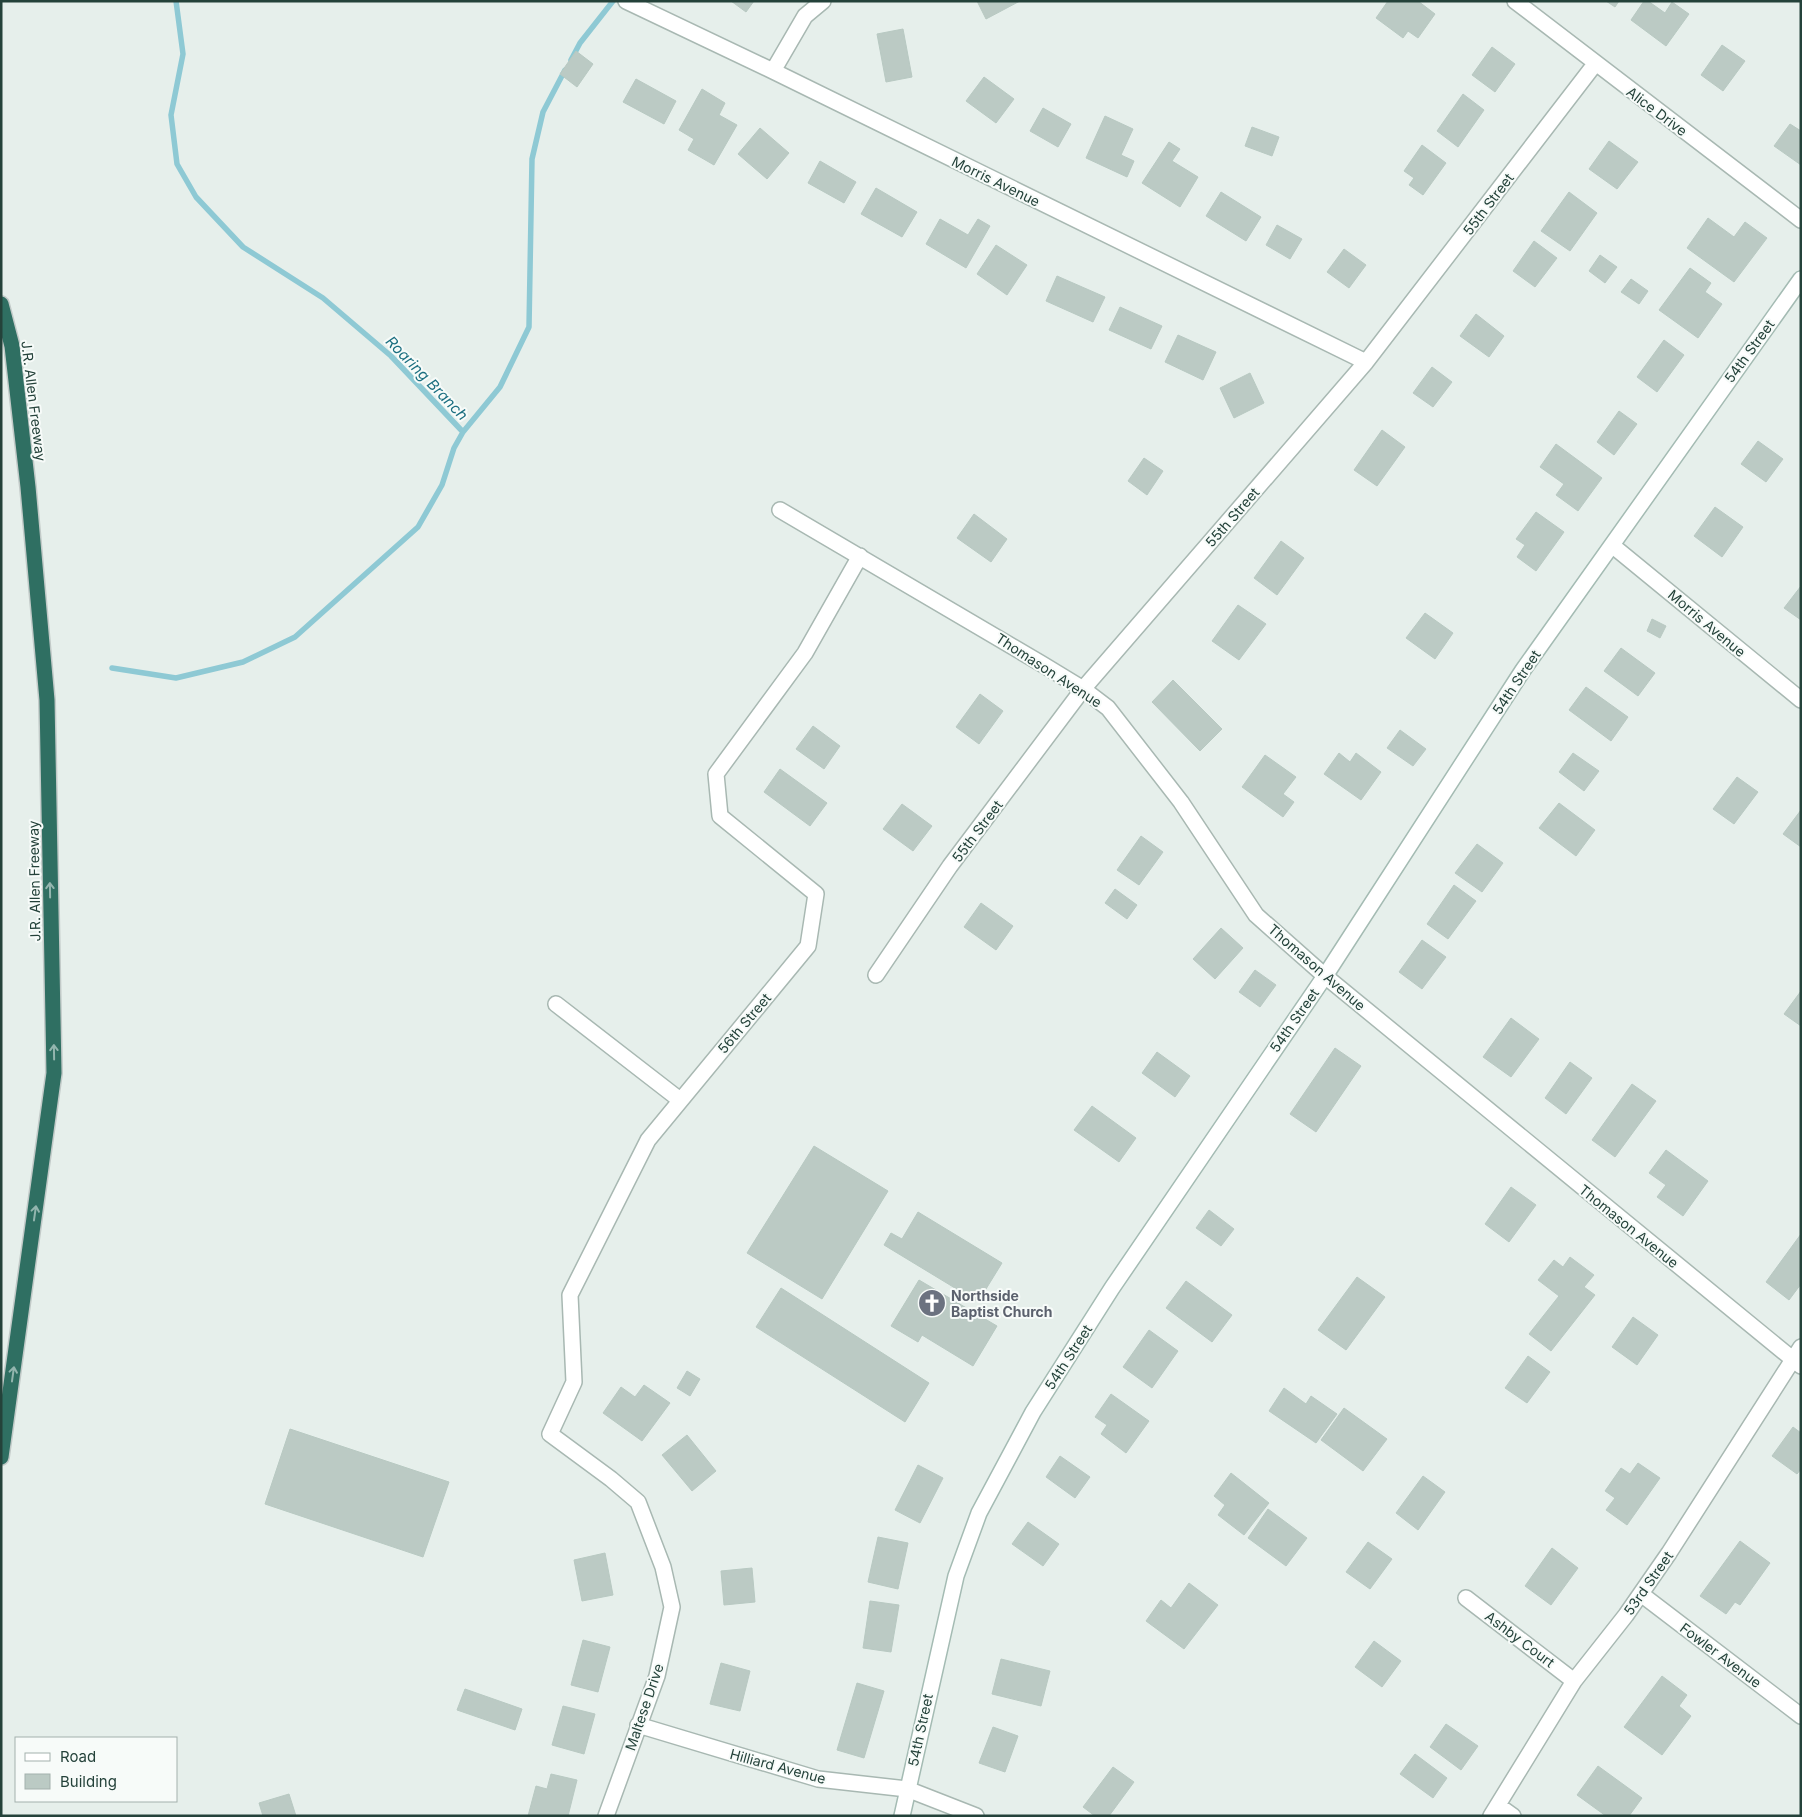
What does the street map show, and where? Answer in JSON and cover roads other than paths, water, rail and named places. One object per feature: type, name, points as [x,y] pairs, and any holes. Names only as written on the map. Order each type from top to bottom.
[{"type":"highway","name":"J.R. Allen Freeway","points":[[1,304],[13,355],[28,487],[46,700],[54,1073],[1,1457]]},
{"type":"street","name":"Morris Avenue","points":[[626,1],[773,71],[1366,362]]},
{"type":"street","points":[[773,71],[805,16],[823,1]]},
{"type":"street","name":"Alice Drive","points":[[1515,1],[1801,220]]},
{"type":"street","name":"55th Street","points":[[876,975],[950,866],[1083,688],[1366,362],[1595,64]]},
{"type":"street","name":"54th Street","points":[[902,1816],[956,1576],[984,1505],[1033,1412],[1101,1305],[1325,976],[1523,670],[1614,546],[1801,279]]},
{"type":"street","name":"Thomason Avenue","points":[[780,510],[1083,688],[1108,708],[1181,802],[1256,915],[1325,976],[1798,1357]]},
{"type":"street","name":"Morris Avenue","points":[[1614,546],[1801,700]]},
{"type":"street","name":"56th Street","points":[[550,1434],[574,1382],[570,1295],[648,1140],[808,946],[816,894],[720,816],[716,774],[806,653],[860,556]]},
{"type":"street","points":[[556,1004],[680,1100]]},
{"type":"street","name":"53rd Street","points":[[1495,1811],[1574,1680],[1641,1594],[1798,1357]]},
{"type":"street","name":"Maltese Drive","points":[[550,1434],[611,1479],[638,1502],[663,1567],[672,1607],[657,1676],[606,1816]]},
{"type":"street","name":"Fowler Avenue","points":[[1641,1594],[1801,1716]]},
{"type":"street","name":"Ashby Court","points":[[1466,1598],[1574,1680]]},
{"type":"street","name":"Hilliard Avenue","points":[[638,1725],[818,1779],[907,1789],[976,1816]]},
{"type":"street","points":[[1495,1811],[1513,1816]]},
{"type":"waterway","name":"Roaring Branch","points":[[176,1],[183,54],[171,115],[177,164],[196,197],[243,247],[323,298],[391,356],[463,432]]},
{"type":"waterway","points":[[571,60],[580,43],[613,1]]},
{"type":"waterway","name":"Roaring Branch","points":[[112,668],[176,678],[243,662],[295,637],[418,527],[442,485],[454,448],[463,432],[500,387],[529,327],[532,159],[543,112],[565,70]]},
{"type":"place","name":"Northside Baptist Church","points":[[932,1303]]}]
